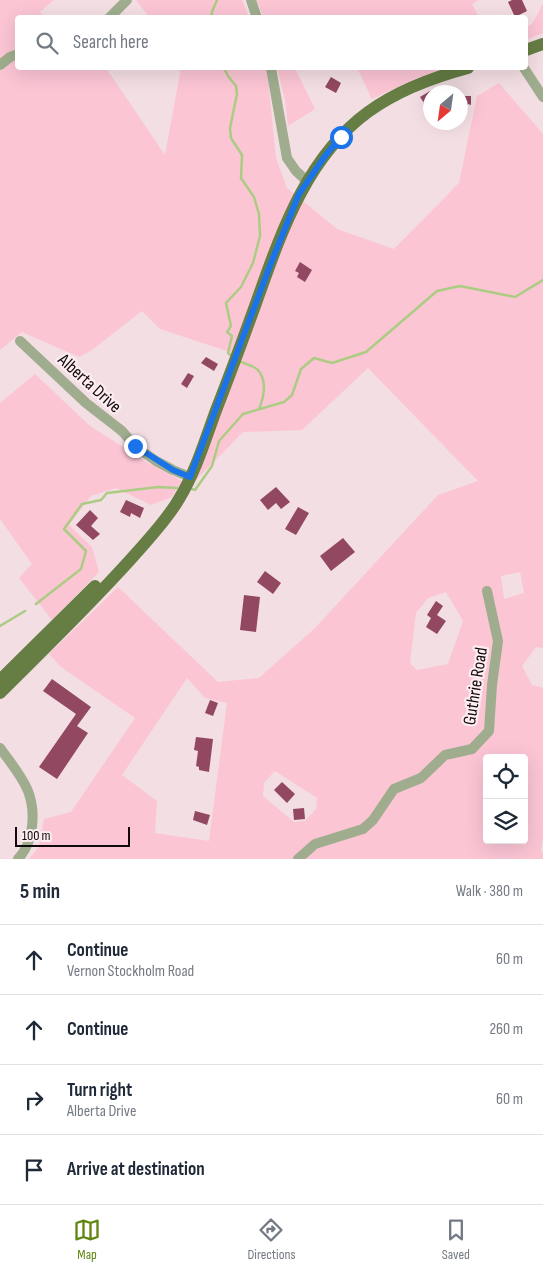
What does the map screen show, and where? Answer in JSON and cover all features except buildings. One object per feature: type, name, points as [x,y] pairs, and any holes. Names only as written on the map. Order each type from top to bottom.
[{"type":"main road","points":[[528,49],[543,44]]},
{"type":"main road","points":[[0,693],[116,576],[156,530],[180,498],[190,477],[299,194],[325,156],[341,137],[367,113],[403,92],[463,70]]},
{"type":"main road","points":[[0,681],[110,570],[156,530]]},
{"type":"street","points":[[112,15],[127,0]]},
{"type":"street","points":[[252,0],[256,15]]},
{"type":"street","points":[[0,65],[15,55]]},
{"type":"street","points":[[271,70],[287,158],[296,171],[307,181]]},
{"type":"street","points":[[525,70],[543,96]]},
{"type":"street","name":"Alberta Drive","points":[[20,341],[86,403],[122,431],[135,446],[173,470],[190,477]]},
{"type":"street","name":"Guthrie Road","points":[[298,859],[315,844],[363,829],[373,820],[394,789],[421,778],[445,755],[472,749],[489,731],[492,685],[498,641],[487,591]]},
{"type":"street","points":[[0,748],[16,770],[28,792],[33,823],[22,858]]},
{"type":"shaded area","points":[[0,0],[54,0],[40,12],[42,15],[15,15],[15,70],[107,70],[165,155],[181,70],[267,70],[276,158],[287,188],[337,229],[394,249],[459,183],[477,96],[499,83],[543,134],[543,648],[536,647],[522,666],[532,685],[543,688],[543,837],[541,851],[543,859],[29,859],[39,847],[44,819],[71,812],[135,718],[61,667],[49,654],[118,587],[218,682],[259,678],[315,628],[438,495],[478,481],[368,368],[302,430],[243,432],[195,481],[242,356],[160,329],[142,311],[92,350],[79,357],[22,332],[0,350]],"holes":[[[520,572],[524,593],[504,599],[501,576]],[[446,592],[463,621],[448,664],[417,670],[410,663],[416,613],[428,598]],[[187,678],[205,698],[227,703],[209,841],[155,833],[157,801],[122,775]],[[275,771],[317,798],[316,809],[305,821],[294,822],[263,796],[264,783]]]},
{"type":"shaded area","points":[[136,0],[242,0],[248,15],[147,15]]},
{"type":"shaded area","points":[[257,0],[479,0],[472,4],[478,15],[262,15]]},
{"type":"shaded area","points":[[543,4],[543,33],[528,39],[528,26],[532,24]]},
{"type":"shaded area","points":[[278,70],[296,70],[315,109],[288,126],[285,100]]},
{"type":"shaded area","points":[[358,70],[441,70],[417,78],[372,99]]},
{"type":"shaded area","points":[[35,374],[90,426],[148,463],[182,481],[172,497],[151,505],[116,488],[91,496],[69,525],[92,547],[99,572],[52,620],[19,578],[32,564],[0,519],[0,403]]},
{"type":"waterway","points":[[211,15],[217,0]]},
{"type":"waterway","points":[[225,70],[236,86],[237,94],[230,128],[231,138],[242,155],[241,178],[254,197],[259,214],[260,236],[253,263],[241,287],[226,303],[231,326],[227,332],[232,336],[228,353],[233,357]]},
{"type":"waterway","points":[[192,489],[195,490],[212,466],[219,441],[243,414],[284,402],[292,395],[301,369],[314,358],[332,363],[366,352],[437,291],[460,286],[515,297],[543,280]]},
{"type":"waterway","points":[[239,361],[252,366],[261,374],[264,389],[259,409]]},
{"type":"waterway","points":[[36,604],[81,569],[86,551],[64,529],[82,504],[101,500],[107,493],[158,487],[177,488]]},
{"type":"waterway","points":[[0,626],[25,611]]},
{"type":"route","points":[[135,446],[156,461],[190,477],[299,194],[325,156],[341,137]]}]
